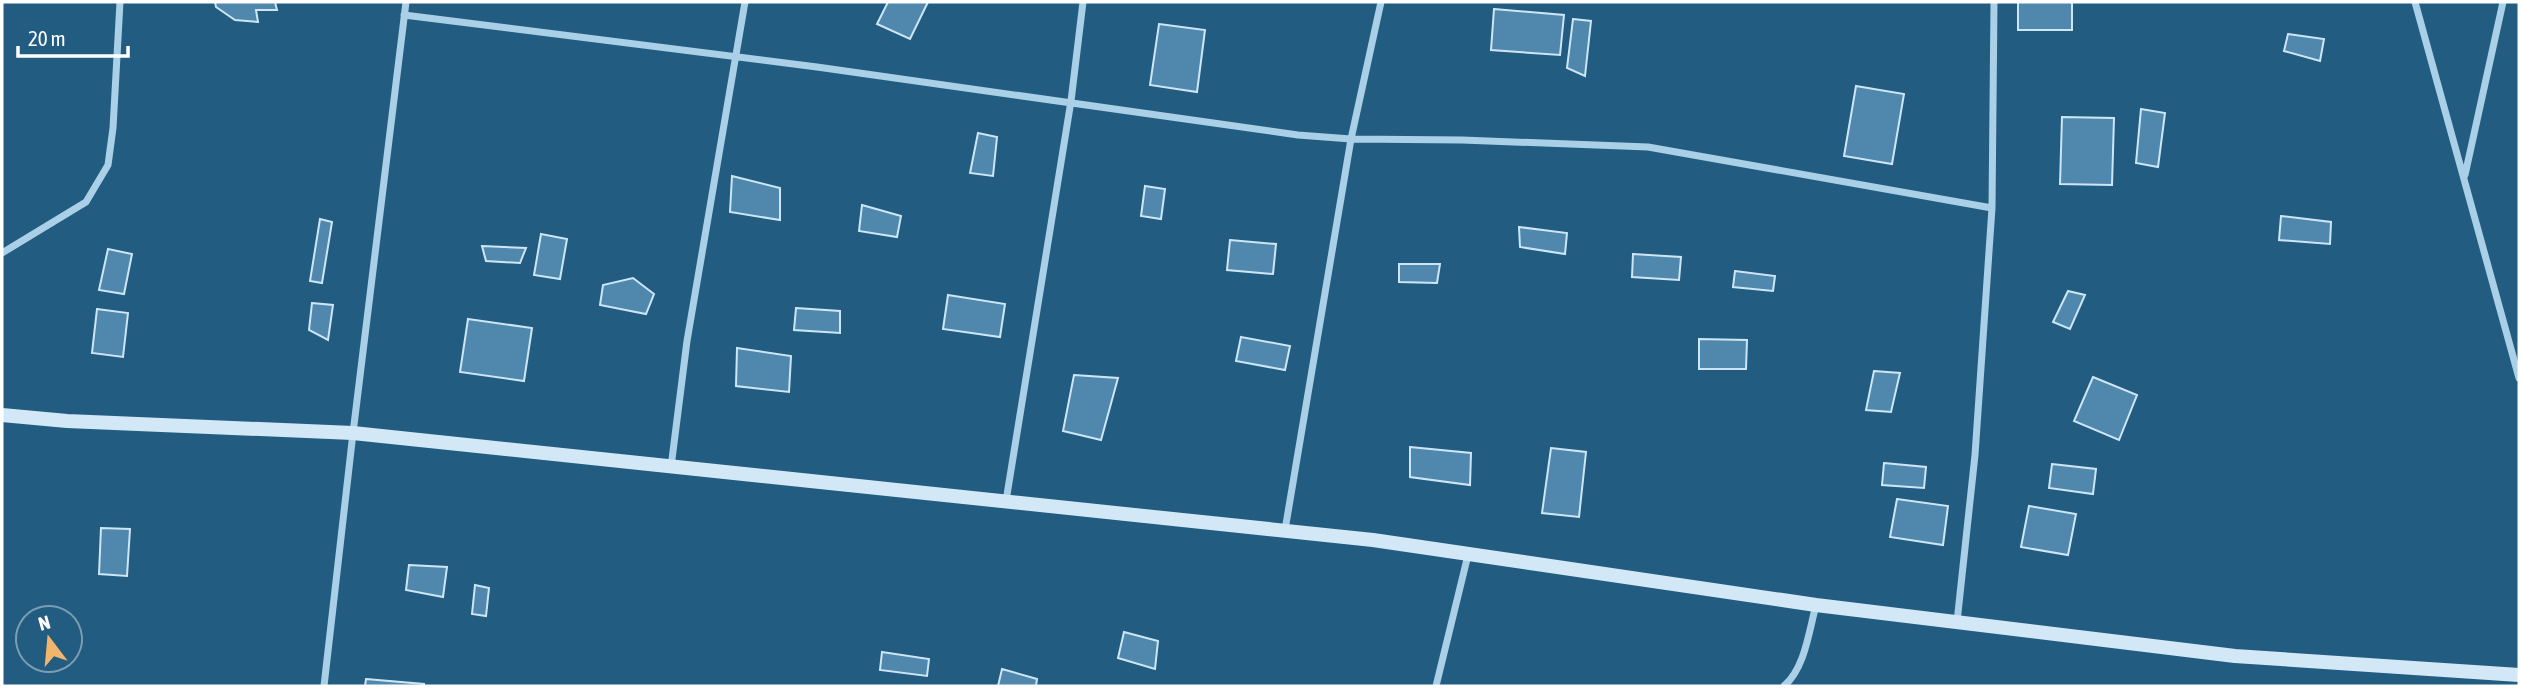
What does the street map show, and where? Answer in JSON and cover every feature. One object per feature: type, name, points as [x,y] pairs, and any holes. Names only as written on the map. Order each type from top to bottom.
[{"type":"main road","points":[[2,415],[67,421],[353,433],[1285,530],[1816,605],[2235,656],[2519,674]]},
{"type":"street","points":[[2,253],[86,202],[108,165],[113,128],[120,2]]},
{"type":"street","points":[[324,686],[406,2]]},
{"type":"street","points":[[671,467],[687,341],[745,2]]},
{"type":"street","points":[[1006,501],[1071,101],[1083,2]]},
{"type":"street","points":[[1285,530],[1351,139],[1381,2]]},
{"type":"street","points":[[1957,622],[1975,455],[1992,208],[1994,2]]},
{"type":"street","points":[[2415,2],[2519,378]]},
{"type":"street","points":[[2464,178],[2503,2]]},
{"type":"street","points":[[404,15],[1071,101],[1298,135],[1351,139],[1648,147],[1992,208]]},
{"type":"street","points":[[1436,686],[1468,554]]},
{"type":"street","points":[[1784,686],[1791,680],[1800,663],[1816,605]]},
{"type":"building","points":[[215,2],[275,2],[277,10],[256,10],[258,22],[235,20],[216,7]]},
{"type":"building","points":[[888,2],[928,2],[910,39],[877,24]]},
{"type":"building","points":[[2018,2],[2072,2],[2072,30],[2018,30]]},
{"type":"building","points":[[1494,9],[1564,15],[1560,55],[1491,50]]},
{"type":"building","points":[[1573,19],[1591,21],[1585,76],[1567,68]]},
{"type":"building","points":[[1159,24],[1205,30],[1197,92],[1150,85]]},
{"type":"building","points":[[2288,34],[2324,39],[2320,61],[2284,51]]},
{"type":"building","points":[[1856,86],[1904,94],[1892,164],[1844,156]]},
{"type":"building","points":[[2141,109],[2165,113],[2158,167],[2136,163]]},
{"type":"building","points":[[2062,117],[2114,118],[2112,185],[2060,184]]},
{"type":"building","points":[[978,133],[997,137],[993,176],[970,173]]},
{"type":"building","points":[[732,176],[780,188],[780,220],[730,212]]},
{"type":"building","points":[[1145,186],[1165,189],[1161,219],[1141,216]]},
{"type":"building","points":[[862,205],[901,216],[897,237],[859,231]]},
{"type":"building","points":[[2281,216],[2331,222],[2330,244],[2279,240]]},
{"type":"building","points":[[320,219],[332,222],[322,283],[310,281]]},
{"type":"building","points":[[1519,227],[1567,233],[1565,254],[1520,247]]},
{"type":"building","points":[[541,234],[567,239],[560,279],[534,275]]},
{"type":"building","points":[[1230,240],[1276,244],[1273,274],[1227,270]]},
{"type":"building","points":[[482,246],[526,248],[520,263],[486,261]]},
{"type":"building","points":[[108,249],[132,254],[124,294],[99,290]]},
{"type":"building","points":[[1633,254],[1681,257],[1679,280],[1632,277]]},
{"type":"building","points":[[1399,264],[1440,264],[1437,283],[1399,282]]},
{"type":"building","points":[[1735,271],[1775,276],[1773,291],[1733,287]]},
{"type":"building","points":[[633,278],[654,294],[646,314],[600,305],[603,285]]},
{"type":"building","points":[[2068,291],[2085,295],[2070,329],[2053,322]]},
{"type":"building","points":[[948,295],[1005,304],[1000,337],[943,329]]},
{"type":"building","points":[[312,303],[333,305],[328,340],[309,330]]},
{"type":"building","points":[[796,308],[840,311],[840,333],[794,330]]},
{"type":"building","points":[[97,309],[128,313],[123,357],[92,353]]},
{"type":"building","points":[[468,319],[532,328],[524,381],[460,372]]},
{"type":"building","points":[[1241,337],[1290,346],[1285,370],[1236,361]]},
{"type":"building","points":[[1699,339],[1747,340],[1746,369],[1699,369]]},
{"type":"building","points":[[737,348],[791,356],[789,392],[736,386]]},
{"type":"building","points":[[1874,371],[1900,373],[1891,412],[1866,410]]},
{"type":"building","points":[[1074,375],[1118,378],[1101,440],[1063,431]]},
{"type":"building","points":[[2093,377],[2137,395],[2119,440],[2074,421]]},
{"type":"building","points":[[1410,447],[1471,453],[1470,485],[1410,477]]},
{"type":"building","points":[[1551,448],[1586,452],[1579,517],[1542,513]]},
{"type":"building","points":[[1884,463],[1926,467],[1924,488],[1882,485]]},
{"type":"building","points":[[2052,464],[2096,469],[2093,494],[2049,488]]},
{"type":"building","points":[[1897,499],[1948,506],[1943,545],[1890,537]]},
{"type":"building","points":[[2029,506],[2076,514],[2068,555],[2021,547]]},
{"type":"building","points":[[101,528],[130,529],[127,576],[99,574]]},
{"type":"building","points":[[409,565],[447,567],[443,597],[406,590]]},
{"type":"building","points":[[475,585],[489,588],[486,616],[472,614]]},
{"type":"building","points":[[1124,632],[1158,641],[1155,669],[1118,658]]},
{"type":"building","points":[[882,652],[929,659],[927,676],[880,670]]},
{"type":"building","points":[[1002,669],[1037,679],[1036,686],[998,686]]},
{"type":"building","points":[[366,679],[424,684],[424,686],[365,686]]}]
